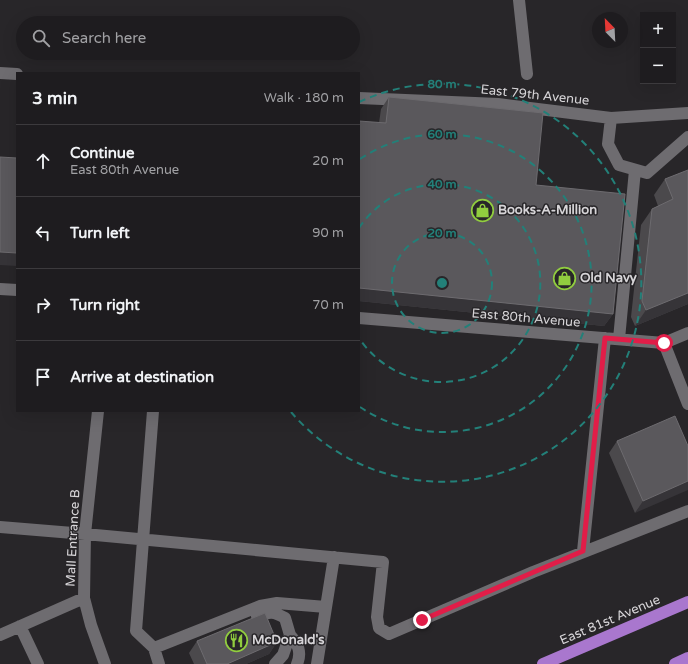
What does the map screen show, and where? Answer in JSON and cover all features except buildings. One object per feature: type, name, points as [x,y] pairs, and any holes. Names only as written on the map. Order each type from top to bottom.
[{"type":"highway","name":"East 81st Avenue","points":[[543,664],[688,602]]},
{"type":"highway","points":[[675,664],[688,658]]},
{"type":"lane","name":"East 79th Avenue","points":[[519,0],[527,74]]},
{"type":"lane","points":[[0,73],[16,74]]},
{"type":"lane","name":"East 79th Avenue","points":[[360,98],[498,104],[611,118],[688,113]]},
{"type":"lane","points":[[611,118],[608,144],[619,165],[647,173],[688,137]]},
{"type":"lane","points":[[619,339],[635,170]]},
{"type":"lane","points":[[0,289],[16,290]]},
{"type":"lane","name":"East 80th Avenue","points":[[360,318],[664,343],[688,333]]},
{"type":"lane","points":[[583,551],[605,338]]},
{"type":"lane","points":[[664,343],[688,404]]},
{"type":"lane","name":"Mall Entrance B","points":[[98,412],[85,534],[84,598],[91,625],[105,664]]},
{"type":"lane","points":[[153,412],[136,631],[154,648],[160,664]]},
{"type":"lane","points":[[0,527],[383,562],[377,616],[379,628],[390,634],[583,551],[688,511]]},
{"type":"lane","points":[[317,664],[334,558]]},
{"type":"lane","points":[[0,635],[84,598]]},
{"type":"lane","points":[[154,648],[260,606],[277,603],[326,607]]},
{"type":"lane","points":[[185,636],[200,640],[270,612],[277,613],[285,618],[290,634],[297,642],[300,654],[297,664]]},
{"type":"lane","points":[[20,626],[38,664]]},
{"type":"lane","points":[[275,664],[283,655],[290,634]]},
{"type":"place","name":"Books-A-Million","points":[[482,210]]},
{"type":"place","name":"Old Navy","points":[[564,278]]},
{"type":"place","name":"McDonald's","points":[[237,640]]},
{"type":"route","points":[[422,620],[583,551],[605,338],[664,343]]}]
